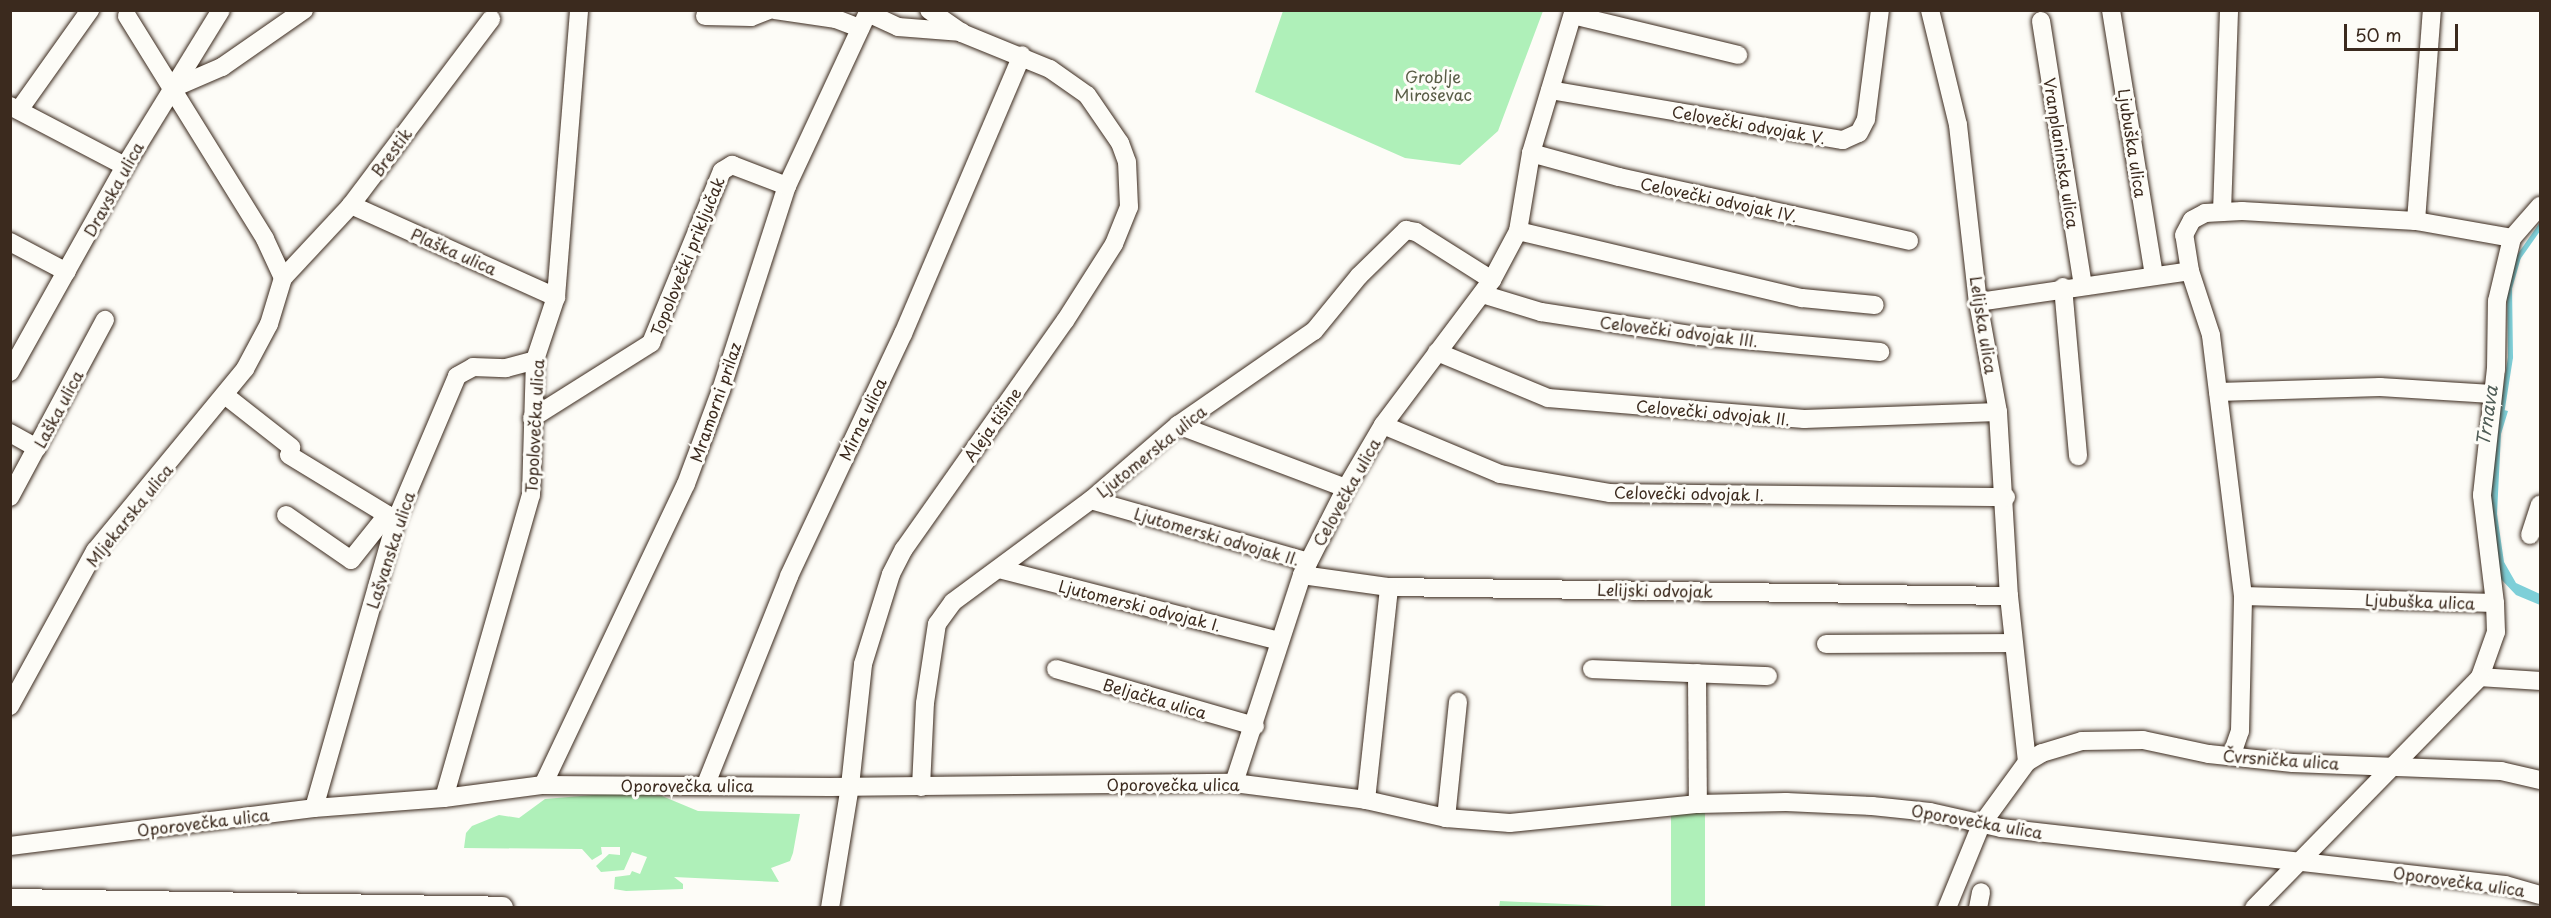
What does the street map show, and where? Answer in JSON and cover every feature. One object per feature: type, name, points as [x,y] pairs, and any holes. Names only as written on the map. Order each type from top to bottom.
[{"type":"main road","points":[[10,900],[502,908]]},
{"type":"street","points":[[90,10],[15,108],[125,166]]},
{"type":"street","name":"Dravska ulica","points":[[10,372],[125,166],[221,10]]},
{"type":"street","points":[[171,89],[222,67],[304,10]]},
{"type":"street","name":"Topolovečka ulica","points":[[444,798],[531,495],[535,360],[556,297],[579,10]]},
{"type":"street","points":[[705,16],[751,17],[769,10]]},
{"type":"street","name":"Aleja tišine","points":[[776,10],[837,19],[866,17],[898,27],[962,33]]},
{"type":"street","name":"Aleja tišine","points":[[830,908],[850,786],[863,664],[891,574],[904,549],[1065,321],[1114,244],[1129,207],[1127,162],[1100,108],[1075,84],[1022,56],[962,33],[929,10]]},
{"type":"street","name":"Celovečki odvojak V.","points":[[1550,90],[1843,140],[1859,133],[1866,119],[1880,10]]},
{"type":"street","name":"Lelijska ulica","points":[[1930,10],[1958,125],[1978,302],[1998,412],[2006,497],[2009,596],[2027,762]]},
{"type":"street","name":"Ljubuška ulica","points":[[2111,10],[2154,276]]},
{"type":"street","points":[[2222,212],[2229,10]]},
{"type":"street","points":[[2416,221],[2432,10]]},
{"type":"street","name":"Celovečka ulica","points":[[1234,783],[1255,726],[1280,641],[1305,569],[1346,488],[1383,425],[1487,287],[1518,231],[1531,153],[1573,13],[1738,55]]},
{"type":"street","points":[[127,16],[265,239],[283,278]]},
{"type":"street","name":"Mramorni prilaz","points":[[543,785],[686,484],[721,390],[787,186],[866,17]]},
{"type":"street","name":"Brestik","points":[[226,396],[269,324],[283,278],[351,205],[491,19]]},
{"type":"street","name":"Vranplaninska ulica","points":[[2041,21],[2082,285]]},
{"type":"street","name":"Mirna ulica","points":[[706,784],[789,576],[903,334],[1022,56]]},
{"type":"street","name":"Celovečki odvojak IV.","points":[[1531,153],[1619,177],[1909,241]]},
{"type":"street","name":"Topolovečki priključak","points":[[532,418],[651,343],[722,171],[732,165],[787,186]]},
{"type":"street","name":"Plaška ulica","points":[[351,205],[556,297]]},
{"type":"street","name":"Ljubuška ulica","points":[[2243,596],[2495,603],[2482,495],[2492,394],[2497,301],[2504,259],[2512,238],[2541,206]]},
{"type":"street","points":[[2232,754],[2240,731],[2243,596],[2211,335],[2190,271],[2184,235],[2192,220],[2205,213],[2222,212],[2416,221],[2512,238]]},
{"type":"street","name":"Ljutomerska ulica","points":[[921,787],[925,703],[938,624],[953,602],[1091,500],[1178,425],[1314,332],[1359,276],[1406,230],[1416,232],[1487,287]]},
{"type":"street","points":[[1518,231],[1802,298],[1875,305]]},
{"type":"street","points":[[10,242],[67,272]]},
{"type":"street","points":[[1978,302],[2063,287],[2190,271]]},
{"type":"street","name":"Celovečki odvojak III.","points":[[1487,287],[1541,312],[1698,336],[1880,352]]},
{"type":"street","points":[[2063,287],[2078,456]]},
{"type":"street","name":"Laška ulica","points":[[10,497],[105,320]]},
{"type":"street","name":"Celovečki odvojak II.","points":[[1437,352],[1548,398],[1804,419],[1998,412]]},
{"type":"street","name":"Lašvanska ulica","points":[[314,807],[391,518],[457,376],[473,367],[506,368],[535,360]]},
{"type":"street","points":[[2218,392],[2380,387],[2492,394]]},
{"type":"street","points":[[226,396],[290,451],[391,518],[351,560],[286,515]]},
{"type":"street","name":"Mljekarska ulica","points":[[10,706],[95,551],[226,396]]},
{"type":"street","points":[[1178,425],[1346,488]]},
{"type":"street","name":"Celovečki odvojak I.","points":[[1383,425],[1500,474],[1610,493],[2006,497]]},
{"type":"street","points":[[10,434],[37,448]]},
{"type":"street","name":"Ljutomerski odvojak II.","points":[[1091,500],[1305,569]]},
{"type":"street","points":[[2530,535],[2541,505]]},
{"type":"street","name":"Lelijski odvojak","points":[[1305,569],[1389,587],[2009,596]]},
{"type":"street","name":"Ljutomerski odvojak I.","points":[[999,570],[1280,641]]},
{"type":"street","points":[[1366,800],[1389,587]]},
{"type":"street","points":[[2254,908],[2397,765],[2480,677],[2496,632],[2495,603]]},
{"type":"street","points":[[1826,644],[2013,643]]},
{"type":"street","name":"Beljačka ulica","points":[[1056,669],[1255,726]]},
{"type":"street","points":[[1592,669],[1768,676]]},
{"type":"street","points":[[1697,673],[1698,804]]},
{"type":"street","points":[[2480,677],[2541,681]]},
{"type":"street","points":[[1446,818],[1458,702]]},
{"type":"street","name":"Čvrsnička ulica","points":[[2027,762],[2052,749],[2082,741],[2143,740],[2209,754],[2232,754],[2293,762],[2501,771],[2541,780]]},
{"type":"street","points":[[1947,908],[1981,825],[2027,762]]},
{"type":"street","name":"Oporovečka ulica","points":[[10,846],[314,807],[444,798],[543,785],[706,784],[921,787],[1234,783],[1366,800],[1446,818],[1510,823],[1698,804],[1872,806],[1930,812],[1981,825],[2505,885],[2541,895]]},
{"type":"green space","name":"Groblje Miroševac","points":[[1283,10],[1543,11],[1498,131],[1460,165],[1405,158],[1255,92]]},
{"type":"green space","points":[[617,793],[662,796],[698,811],[800,814],[793,853],[790,861],[771,868],[779,882],[674,877],[683,884],[683,889],[626,891],[614,889],[615,877],[630,875],[632,871],[640,874],[647,857],[632,852],[624,870],[601,872],[596,866],[609,854],[620,855],[620,847],[601,847],[602,854],[592,860],[582,849],[464,848],[466,833],[472,826],[499,815],[519,818],[545,799]]},
{"type":"green space","points":[[1671,812],[1705,812],[1705,907],[1671,907]]},
{"type":"green space","points":[[1500,901],[1607,906],[1642,907],[1499,907]]},
{"type":"water","points":[[2496,408],[2508,411],[2501,434],[2497,514],[2504,562],[2516,583],[2540,594],[2540,605],[2516,595],[2499,577],[2488,527]]},
{"type":"waterway","name":"Trnava","points":[[2501,414],[2510,357],[2509,288],[2518,257],[2540,225]]}]
